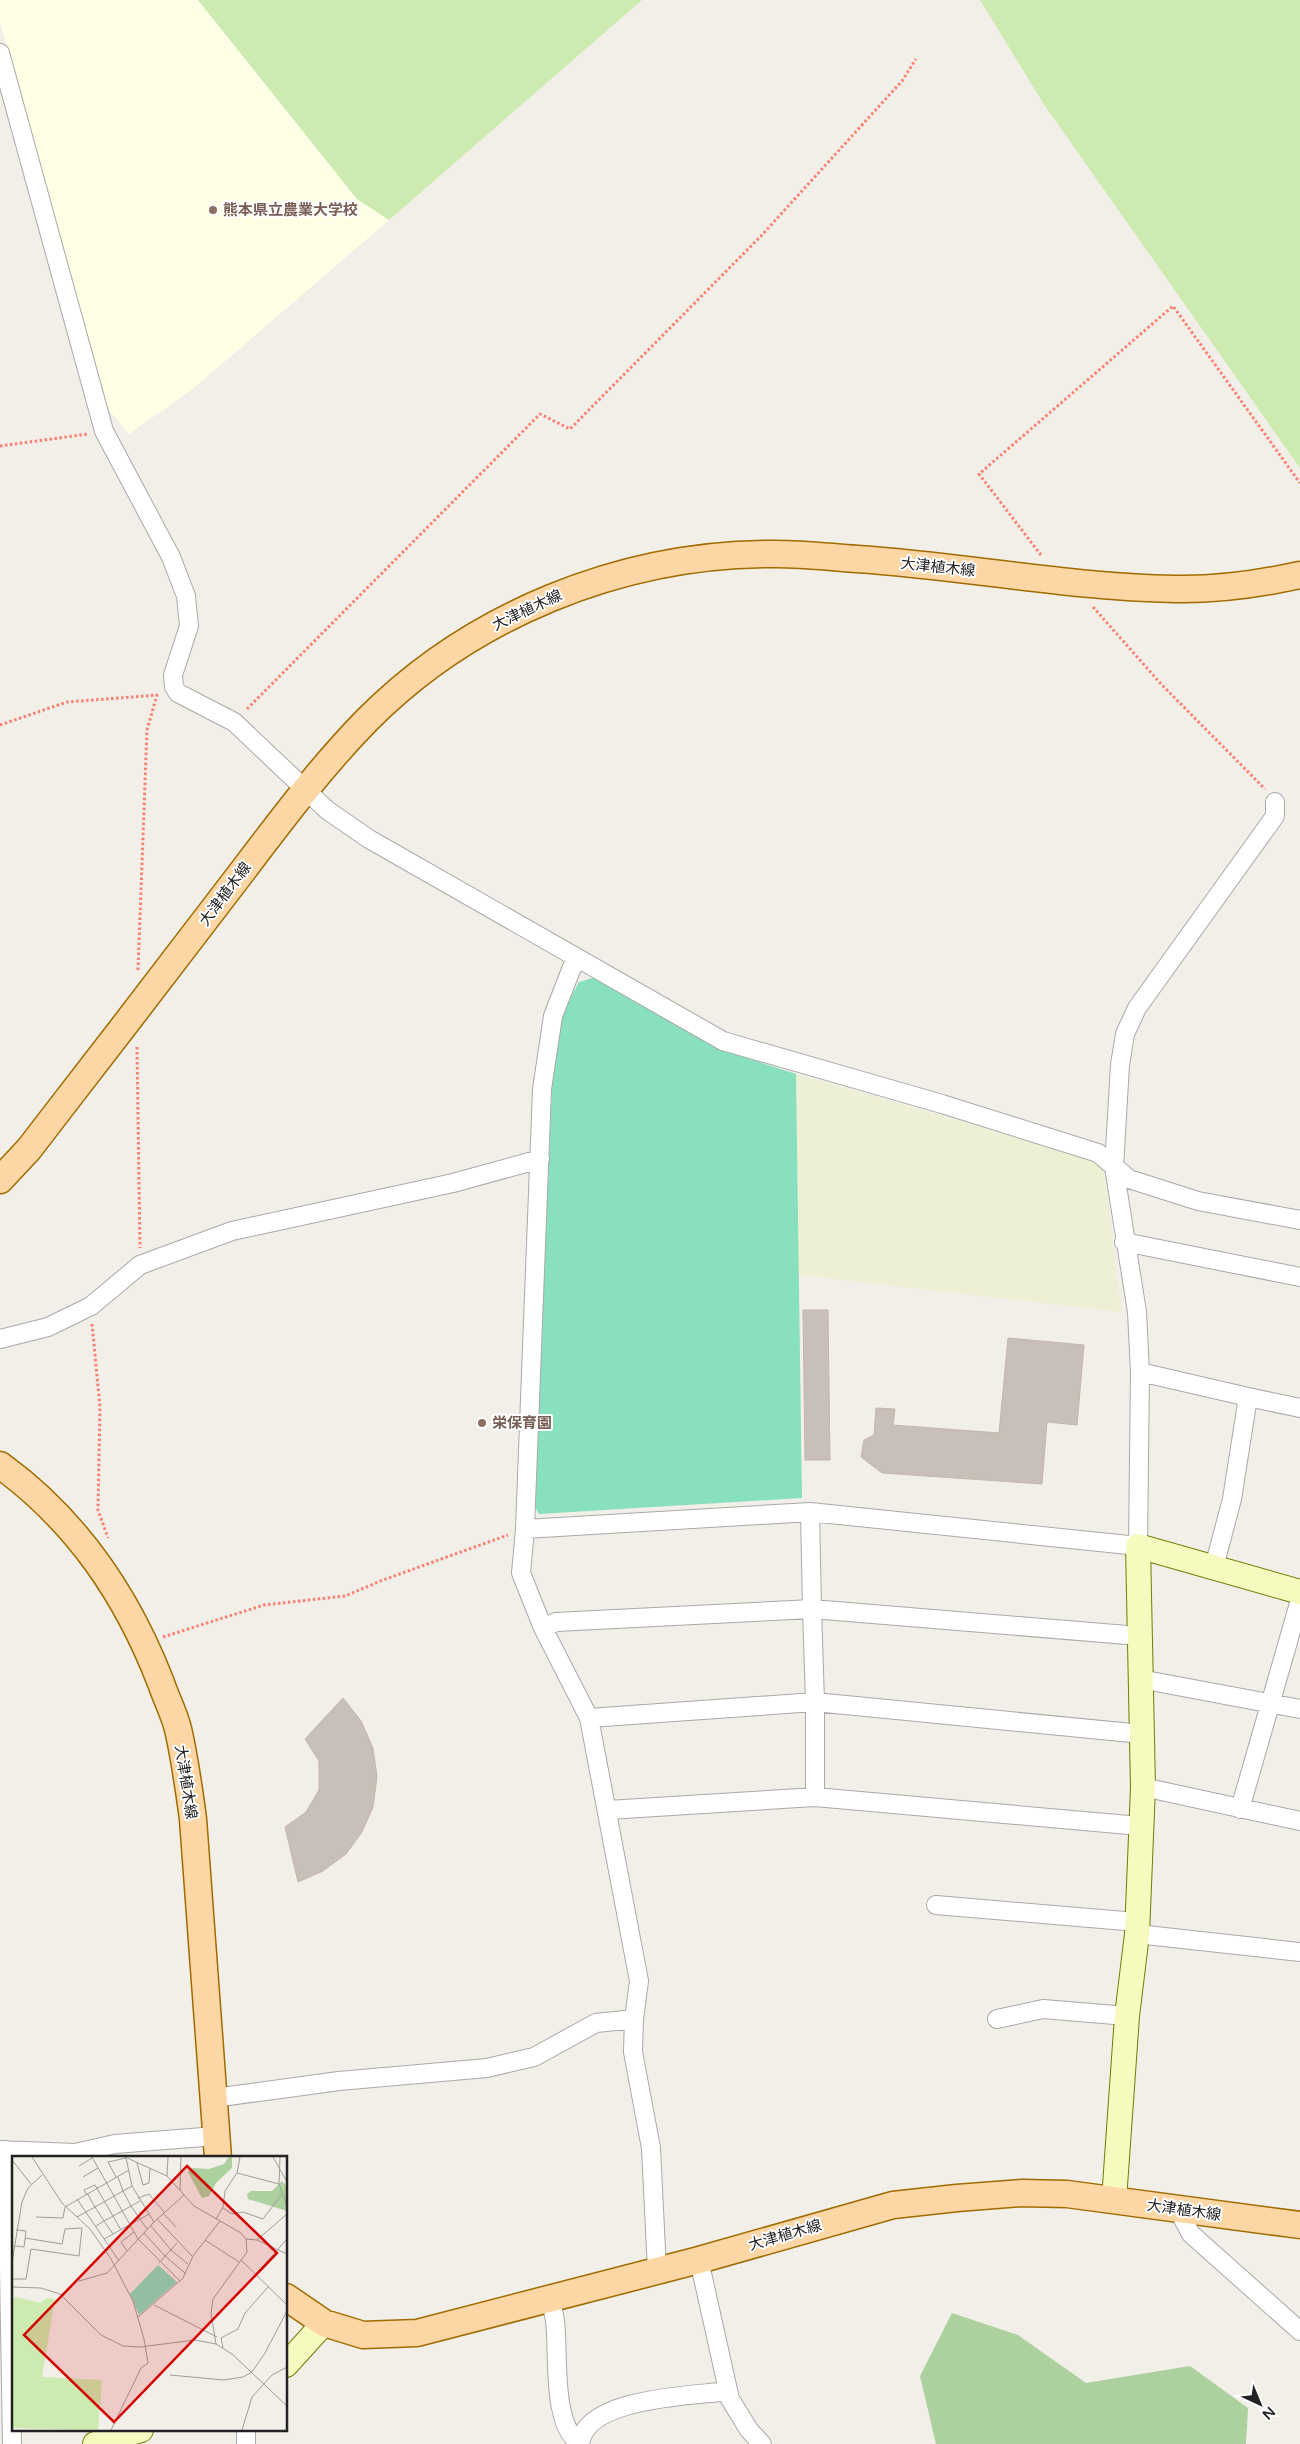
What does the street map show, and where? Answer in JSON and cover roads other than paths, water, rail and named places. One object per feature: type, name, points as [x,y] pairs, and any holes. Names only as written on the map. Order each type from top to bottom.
[{"type":"main road","name":"大津植木線","points":[[0,1180],[53,1118],[305,790],[367,720],[393,696],[437,661],[482,631],[522,611],[563,593],[599,581],[680,562],[770,554],[880,561],[1084,583],[1177,589],[1262,583],[1300,576]]},
{"type":"main road","name":"大津植木線","points":[[0,1465],[55,1513],[95,1558],[122,1599],[145,1640],[177,1727],[188,1773],[217,2147]]},
{"type":"main road","name":"大津植木線","points":[[288,2298],[324,2323],[363,2334],[417,2333],[699,2260],[893,2205],[1022,2193],[1067,2194],[1300,2225]]},
{"type":"street","points":[[0,53],[104,432],[171,557],[186,596],[189,626],[173,675],[174,687],[178,693],[234,722],[327,810],[369,839],[723,1041],[942,1104],[1098,1153],[1129,1179],[1198,1201],[1300,1220]]},
{"type":"street","points":[[1114,2200],[1127,2016],[1137,1928],[1143,1787],[1138,1546],[1140,1372],[1137,1312],[1124,1242],[1114,1168],[1120,1065],[1125,1034],[1137,1008],[1275,816],[1275,802]]},
{"type":"street","points":[[576,957],[553,1016],[542,1088],[525,1529],[521,1573],[543,1628],[589,1718],[608,1810],[639,1981],[634,2019],[634,2052],[651,2148],[656,2270]]},
{"type":"street","points":[[0,1339],[48,1327],[90,1306],[140,1265],[232,1231],[453,1183],[540,1159]]},
{"type":"street","points":[[1124,1242],[1300,1277]]},
{"type":"street","points":[[1140,1372],[1300,1408]]},
{"type":"street","points":[[1214,1566],[1232,1499],[1248,1397]]},
{"type":"street","points":[[525,1529],[810,1512],[1138,1546],[1214,1566],[1300,1592]]},
{"type":"street","points":[[810,1512],[815,1702],[815,1797]]},
{"type":"street","points":[[1240,1809],[1300,1600]]},
{"type":"street","points":[[543,1628],[556,1622],[812,1609],[1139,1636]]},
{"type":"street","points":[[1140,1678],[1300,1709]]},
{"type":"street","points":[[589,1718],[815,1702],[1142,1734]]},
{"type":"street","points":[[1143,1787],[1300,1821]]},
{"type":"street","points":[[608,1810],[815,1797],[1140,1826]]},
{"type":"street","points":[[936,1905],[1137,1928],[1300,1952]]},
{"type":"street","points":[[997,2019],[1043,2009],[1127,2016]]},
{"type":"street","points":[[214,2098],[340,2081],[487,2068],[534,2057],[596,2024],[634,2019]]},
{"type":"street","points":[[12,2444],[4,2150],[75,2153],[115,2144],[217,2147]]},
{"type":"street","points":[[1177,2208],[1191,2234],[1300,2331]]},
{"type":"street","points":[[699,2260],[730,2400],[749,2430],[762,2444]]},
{"type":"street","points":[[550,2299],[555,2320],[558,2395],[569,2430],[573,2438],[580,2444]]},
{"type":"street","points":[[288,2363],[324,2323]]},
{"type":"street","points":[[580,2444],[581,2437],[592,2424],[625,2405],[728,2391]]},
{"type":"street","points":[[94,2444],[134,2432]]},
{"type":"place","name":"熊本県立農業大学校","points":[[213,210]]},
{"type":"place","name":"栄保育園","points":[[482,1423]]}]
